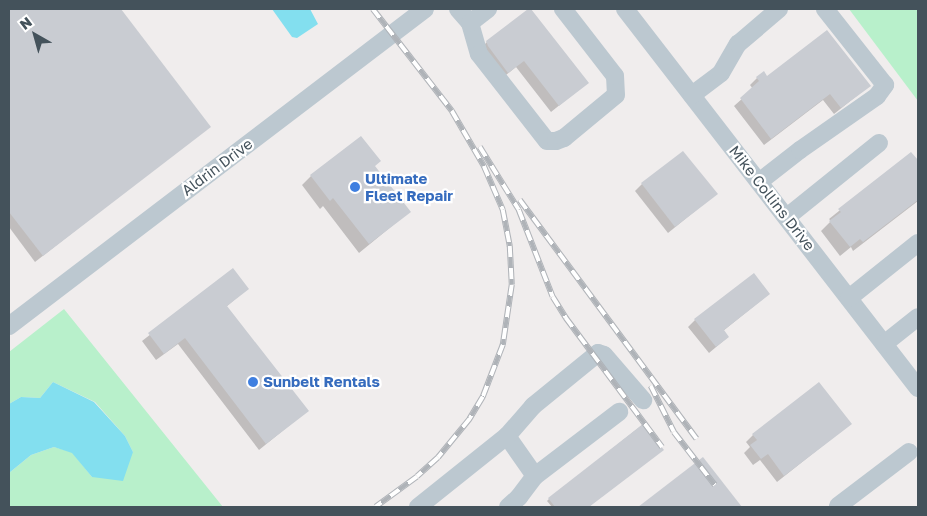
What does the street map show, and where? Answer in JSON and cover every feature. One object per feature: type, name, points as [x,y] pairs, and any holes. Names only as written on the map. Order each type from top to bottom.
[{"type":"street","name":"Aldrin Drive","points":[[9,326],[425,9]]},
{"type":"street","points":[[458,9],[470,23],[479,54],[547,141],[556,141],[564,138],[616,95],[615,76],[563,9]]},
{"type":"street","points":[[470,23],[488,9]]},
{"type":"street","name":"Mike Collins Drive","points":[[625,9],[918,388]]},
{"type":"street","points":[[692,95],[721,74],[738,44],[780,9]]},
{"type":"street","points":[[759,182],[800,150],[877,96],[885,86],[825,9]]},
{"type":"street","points":[[786,218],[879,143]]},
{"type":"street","points":[[849,298],[918,243]]},
{"type":"street","points":[[884,344],[916,323]]},
{"type":"street","points":[[418,507],[506,436],[533,406],[598,353],[604,355],[642,400]]},
{"type":"street","points":[[508,507],[520,497],[535,476],[619,412]]},
{"type":"street","points":[[506,436],[535,476]]},
{"type":"street","points":[[838,506],[909,452]]},
{"type":"green space","points":[[849,9],[918,9],[918,101]]},
{"type":"green space","points":[[64,309],[223,507],[9,507],[9,473],[31,455],[54,447],[72,452],[92,477],[133,452],[125,436],[95,402],[53,382],[40,398],[21,397],[9,404],[9,352]]},
{"type":"water","points":[[272,9],[310,9],[318,24],[297,38],[292,37]]},
{"type":"water","points":[[53,382],[94,402],[125,436],[133,452],[123,481],[92,477],[72,453],[54,447],[31,455],[9,473],[9,404],[21,397],[40,398]]},
{"type":"building","points":[[9,9],[121,9],[211,127],[43,256],[9,212]]},
{"type":"building","points":[[528,9],[531,9],[589,83],[559,106],[524,61],[508,73],[486,41]]},
{"type":"building","points":[[827,30],[871,86],[841,108],[830,94],[771,139],[740,98],[759,81],[756,77],[764,71],[767,76]]},
{"type":"building","name":"Ultimate Fleet Repair","points":[[361,136],[381,161],[375,166],[411,212],[369,244],[333,198],[330,201],[310,175]]},
{"type":"building","points":[[683,151],[718,194],[675,227],[641,183]]},
{"type":"building","points":[[911,152],[918,160],[918,200],[863,242],[860,239],[850,247],[829,221],[841,212],[838,209]]},
{"type":"building","name":"Sunbelt Rentals","points":[[233,268],[249,289],[227,306],[309,411],[266,444],[185,338],[164,354],[148,333]]},
{"type":"building","points":[[754,273],[770,294],[724,330],[729,337],[716,347],[694,319]]},
{"type":"building","points":[[819,382],[852,424],[784,476],[768,454],[761,459],[750,445],[757,440],[752,434]]},
{"type":"building","points":[[643,424],[664,450],[589,507],[555,507],[548,498]]},
{"type":"building","points":[[703,457],[742,507],[638,507]]},
{"type":"railway","points":[[373,9],[452,111],[484,166],[503,210],[510,246],[512,285],[503,345],[483,397],[470,419],[438,458],[417,477],[376,507]]},
{"type":"railway","points":[[480,147],[519,210],[553,297],[566,318],[662,447]]},
{"type":"railway","points":[[520,200],[697,439]]},
{"type":"railway","points":[[651,386],[674,432],[715,485]]},
{"type":"place","name":"Ultimate Fleet Repair","points":[[355,187]]},
{"type":"place","name":"Sunbelt Rentals","points":[[253,382]]}]
